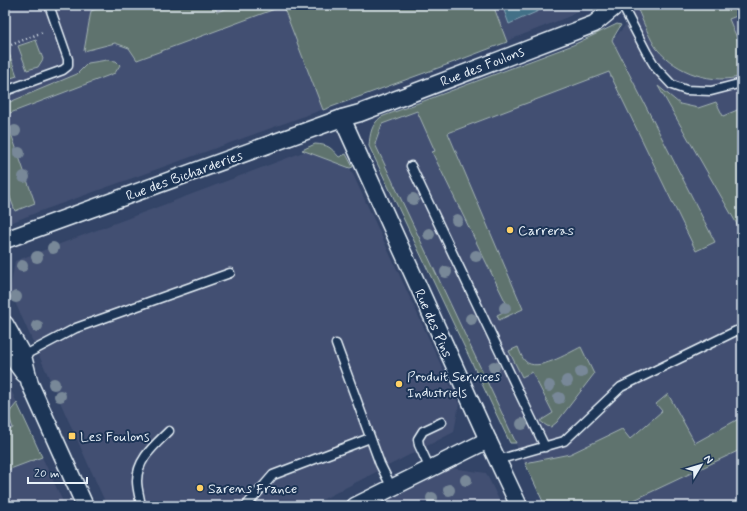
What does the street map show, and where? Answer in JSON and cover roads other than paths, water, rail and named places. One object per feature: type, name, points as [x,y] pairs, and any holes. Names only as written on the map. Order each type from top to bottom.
[{"type":"street","name":"Rue des Foulons","points":[[342,118],[360,113],[594,24],[617,5]]},
{"type":"street","name":"Rue des Pins","points":[[342,118],[519,506]]},
{"type":"street","name":"Rue des Bicharderies","points":[[5,240],[342,118]]},
{"type":"street","points":[[5,324],[23,356],[28,380]]},
{"type":"street","points":[[5,348],[28,380],[85,506]]},
{"type":"street","points":[[355,506],[488,440]]},
{"type":"lane","points":[[5,91],[63,70],[68,66],[68,59],[49,5]]},
{"type":"lane","points":[[622,5],[656,68],[672,86],[686,90],[711,91],[742,83]]},
{"type":"lane","points":[[411,166],[545,446]]},
{"type":"lane","points":[[23,356],[76,328],[230,274]]},
{"type":"lane","points":[[497,460],[564,441],[621,387],[736,332]]},
{"type":"lane","points":[[336,344],[380,464],[392,488]]},
{"type":"lane","points":[[430,469],[419,445],[418,439],[423,431],[442,422]]},
{"type":"lane","points":[[141,506],[137,480],[141,462],[152,447],[169,431]]},
{"type":"lane","points":[[246,506],[273,475],[370,438]]},
{"type":"place","name":"Carreras","points":[[510,230]]},
{"type":"place","name":"Produit Services Industriels","points":[[399,384]]},
{"type":"place","name":"Les Foulons","points":[[72,436]]},
{"type":"place","name":"Sarens France","points":[[200,488]]}]
